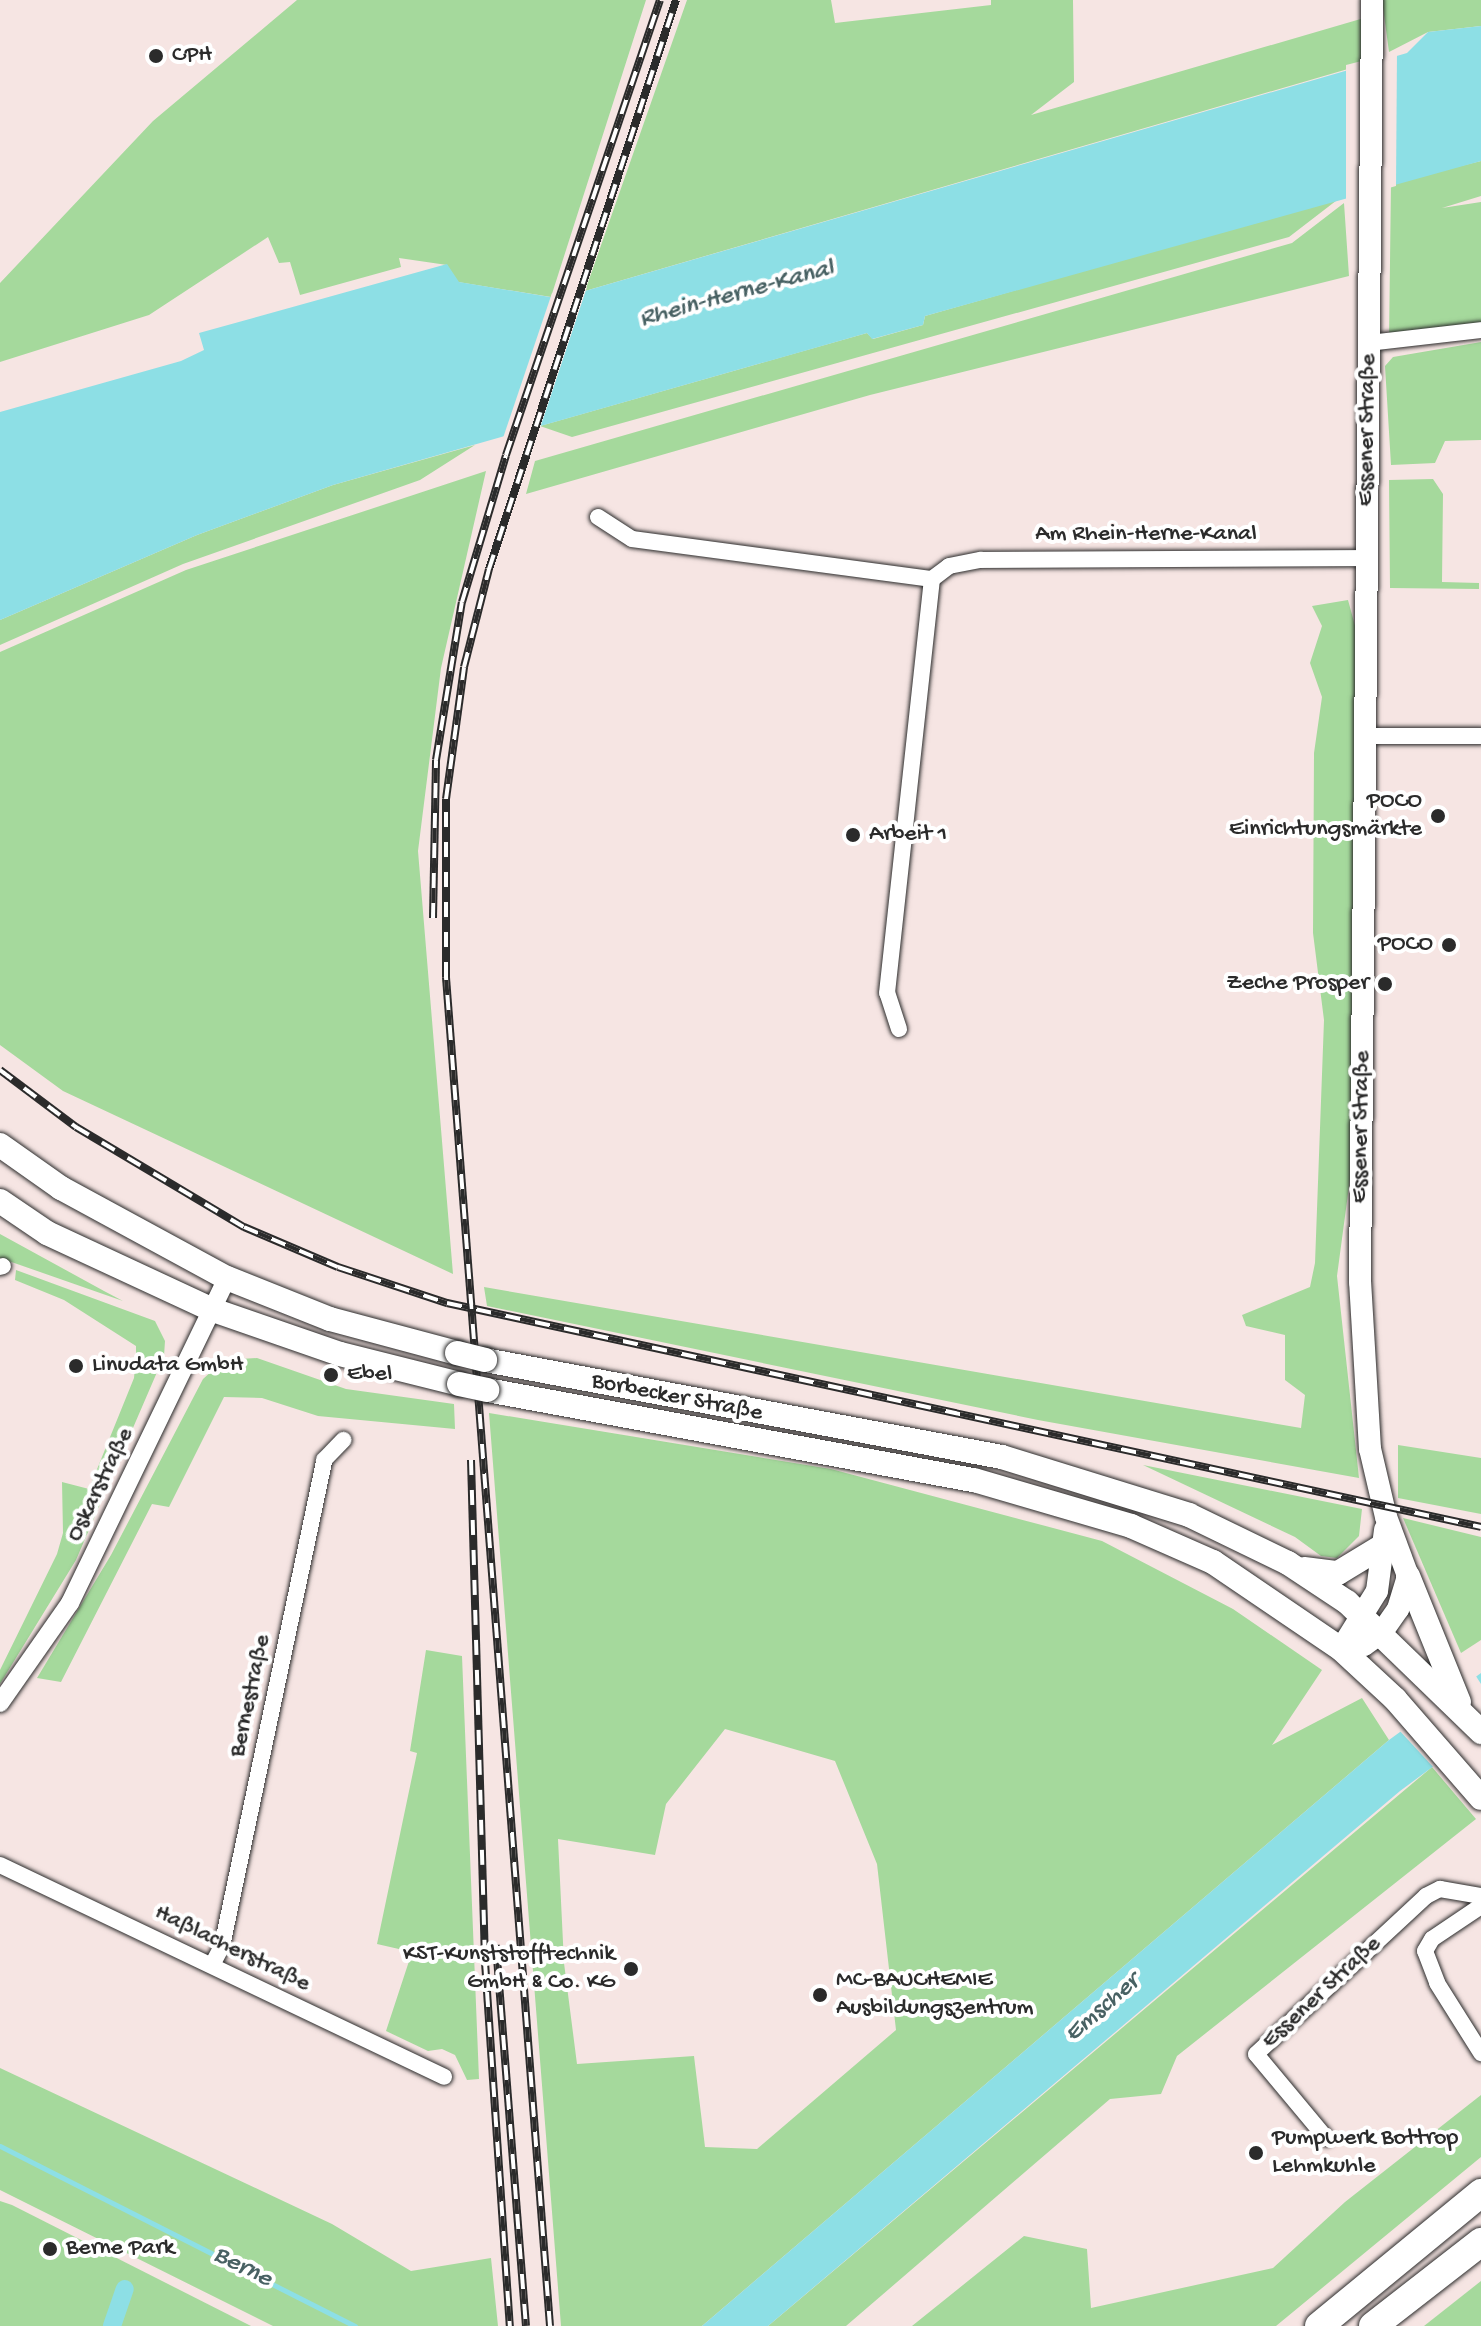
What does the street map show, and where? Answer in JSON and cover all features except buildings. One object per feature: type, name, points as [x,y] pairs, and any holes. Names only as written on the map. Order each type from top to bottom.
[{"type":"highway","points":[[1319,2326],[1481,2193]]},
{"type":"highway","points":[[1373,2326],[1481,2242]]},
{"type":"main road","name":"Essener Straße","points":[[1372,0],[1362,1331],[1367,1425],[1386,1517],[1408,1576]]},
{"type":"main road","name":"Borbecker Straße","points":[[0,1145],[61,1188],[227,1278],[330,1319],[485,1360],[1028,1464],[1189,1515],[1288,1563],[1374,1624]]},
{"type":"main road","name":"Borbecker Straße","points":[[0,1201],[47,1233],[213,1310],[340,1354],[487,1390],[947,1475],[1094,1513],[1213,1562],[1341,1649]]},
{"type":"main road","name":"Essener Straße","points":[[1374,1624],[1386,1517]]},
{"type":"main road","points":[[1288,1563],[1326,1575],[1347,1570],[1384,1545]]},
{"type":"main road","points":[[1341,1649],[1364,1645],[1374,1624],[1403,1600],[1408,1576]]},
{"type":"main road","points":[[1408,1576],[1436,1670],[1463,1712],[1481,1732]]},
{"type":"main road","points":[[1374,1624],[1436,1670]]},
{"type":"main road","points":[[1341,1649],[1395,1699],[1461,1769],[1481,1798]]},
{"type":"street","points":[[1369,343],[1481,330]]},
{"type":"street","points":[[598,517],[632,539],[932,579],[887,993],[899,1029]]},
{"type":"street","name":"Am Rhein-Herne-Kanal","points":[[932,579],[949,566],[981,560],[1366,558]]},
{"type":"street","points":[[1367,736],[1481,736]]},
{"type":"street","name":"Oskarstraße","points":[[0,1703],[70,1603],[227,1278]]},
{"type":"street","name":"Bernestraße","points":[[212,1965],[222,1946],[324,1460],[343,1440]]},
{"type":"street","name":"Haßlacherstraße","points":[[0,1865],[444,2077]]},
{"type":"street","name":"Essener Straße","points":[[1326,2138],[1256,2054],[1426,1896],[1440,1889],[1481,1896]]},
{"type":"street","points":[[1481,1906],[1432,1939],[1425,1951],[1437,1983],[1481,2053]]},
{"type":"green space","points":[[297,0],[646,0],[551,297],[458,282],[447,265],[399,258],[401,267],[300,295],[290,262],[279,263],[268,237],[149,315],[0,362],[0,283],[153,121]]},
{"type":"green space","points":[[687,0],[831,0],[835,23],[991,5],[991,0],[1073,0],[1074,82],[1031,115],[1364,18],[1365,64],[585,291]]},
{"type":"green space","points":[[1382,0],[1481,0],[1481,26],[1428,32],[1389,52]]},
{"type":"green space","points":[[1481,161],[1481,196],[1442,208],[1481,202],[1481,326],[1389,341],[1391,183]]},
{"type":"green space","points":[[1341,197],[1289,237],[572,437],[540,426],[867,333],[873,339],[923,325],[925,316]]},
{"type":"green space","points":[[1344,203],[1349,276],[870,395],[526,494],[535,461],[1292,243]]},
{"type":"green space","points":[[1481,342],[1481,440],[1445,441],[1435,463],[1391,465],[1385,366],[1393,357]]},
{"type":"green space","points":[[475,445],[420,480],[183,564],[0,645],[0,620],[197,535],[333,485]]},
{"type":"green space","points":[[486,471],[441,668],[418,851],[453,1274],[63,1091],[0,1045],[0,652],[186,570]]},
{"type":"green space","points":[[1433,479],[1443,494],[1442,582],[1479,583],[1479,589],[1390,588],[1389,480]]},
{"type":"green space","points":[[1348,600],[1357,633],[1352,1164],[1337,1276],[1359,1478],[1038,1420],[487,1306],[484,1287],[1301,1428],[1305,1395],[1285,1380],[1285,1335],[1246,1326],[1242,1315],[1310,1287],[1315,1263],[1324,1020],[1313,933],[1314,753],[1322,697],[1310,663],[1322,626],[1312,606]]},
{"type":"green space","points":[[0,1234],[104,1291],[123,1301],[0,1258]]},
{"type":"green space","points":[[16,1270],[155,1321],[165,1341],[164,1356],[76,1560],[0,1684],[0,1670],[57,1554],[63,1533],[62,1482],[89,1489],[134,1378],[136,1356],[136,1346],[64,1300],[15,1280]]},
{"type":"green space","points":[[257,1358],[346,1389],[454,1404],[455,1429],[318,1416],[262,1398],[224,1397],[169,1507],[152,1504],[61,1682],[37,1678],[111,1555],[203,1379],[224,1360]]},
{"type":"green space","points":[[489,1413],[831,1469],[1102,1541],[1233,1609],[1322,1670],[1272,1745],[1362,1698],[1389,1740],[702,2326],[561,2326]],"holes":[[[725,1729],[835,1761],[877,1864],[896,2030],[757,2149],[705,2147],[694,2056],[577,2064],[564,1963],[558,1839],[655,1855],[666,1804]]]},
{"type":"green space","points":[[1398,1445],[1481,1458],[1481,1514],[1398,1498]]},
{"type":"green space","points":[[1143,1465],[1362,1509],[1359,1536],[1337,1558],[1321,1556],[1295,1537]]},
{"type":"green space","points":[[1403,1518],[1481,1537],[1481,1640],[1461,1653]]},
{"type":"green space","points":[[426,1650],[462,1656],[479,2079],[467,2080],[455,2055],[442,2049],[428,2051],[386,2031],[412,1952],[377,1944],[417,1753],[410,1751]]},
{"type":"green space","points":[[1432,1767],[1476,1819],[1177,2056],[1161,2094],[1110,2099],[846,2326],[768,2326]]},
{"type":"green space","points":[[0,2068],[332,2224],[411,2271],[491,2258],[498,2326],[273,2326],[0,2190]]},
{"type":"green space","points":[[1481,2095],[1481,2157],[1276,2326],[912,2326],[1024,2236],[1087,2249],[1091,2308],[1273,2268],[1345,2202]]},
{"type":"green space","name":"Berne Park","points":[[0,2201],[12,2205],[251,2326],[0,2326]]},
{"type":"green space","points":[[1481,2281],[1481,2326],[1424,2326]]},
{"type":"water","name":"Rhein-Herne-Kanal","points":[[1481,26],[1481,161],[925,316],[923,325],[872,339],[867,333],[333,485],[197,535],[0,620],[0,412],[181,361],[204,350],[199,333],[447,264],[459,282],[550,297],[585,291],[1407,53],[1428,32]]},
{"type":"water","name":"Emscher","points":[[1481,1673],[1481,1731],[1400,1791],[768,2326],[702,2326],[1389,1740]]},
{"type":"pier","points":[[1397,52],[1396,186],[1346,200],[1346,65]]},
{"type":"pier","points":[[587,287],[539,431],[502,441],[552,293]]},
{"type":"pier","points":[[1474,1673],[1481,1684],[1481,1736],[1435,1769],[1398,1729]]},
{"type":"waterway","name":"Berne","points":[[0,2146],[355,2326]]},
{"type":"waterway","points":[[112,2326],[125,2289]]},
{"type":"railway","points":[[433,918],[436,760],[462,602],[506,455],[660,0]]},
{"type":"railway","points":[[550,2326],[446,977],[446,799],[464,667],[489,569],[676,0]]},
{"type":"railway","points":[[0,1070],[76,1127],[244,1227],[338,1267],[447,1303],[1481,1527]]},
{"type":"railway","points":[[471,1460],[485,1962],[510,2326]]},
{"type":"railway","points":[[496,1945],[526,2326]]},
{"type":"place","name":"CPH","points":[[156,56]]},
{"type":"place","name":"POCO Einrichtungsmärkte","points":[[1438,816]]},
{"type":"place","name":"Arbeit 1","points":[[853,835]]},
{"type":"place","name":"POCO","points":[[1449,945]]},
{"type":"place","name":"Zeche Prosper","points":[[1385,984]]},
{"type":"place","name":"Linudata GmbH","points":[[76,1366]]},
{"type":"place","name":"Ebel","points":[[331,1375]]},
{"type":"place","name":"KST-Kunststofftechnik GmbH & Co. KG","points":[[631,1969]]},
{"type":"place","name":"MC-BAUCHEMIE Ausbildungszentrum","points":[[820,1995]]},
{"type":"place","name":"Pumpwerk Bottrop Lehmkuhle","points":[[1256,2153]]},
{"type":"place","name":"Berne Park","points":[[50,2249]]}]
